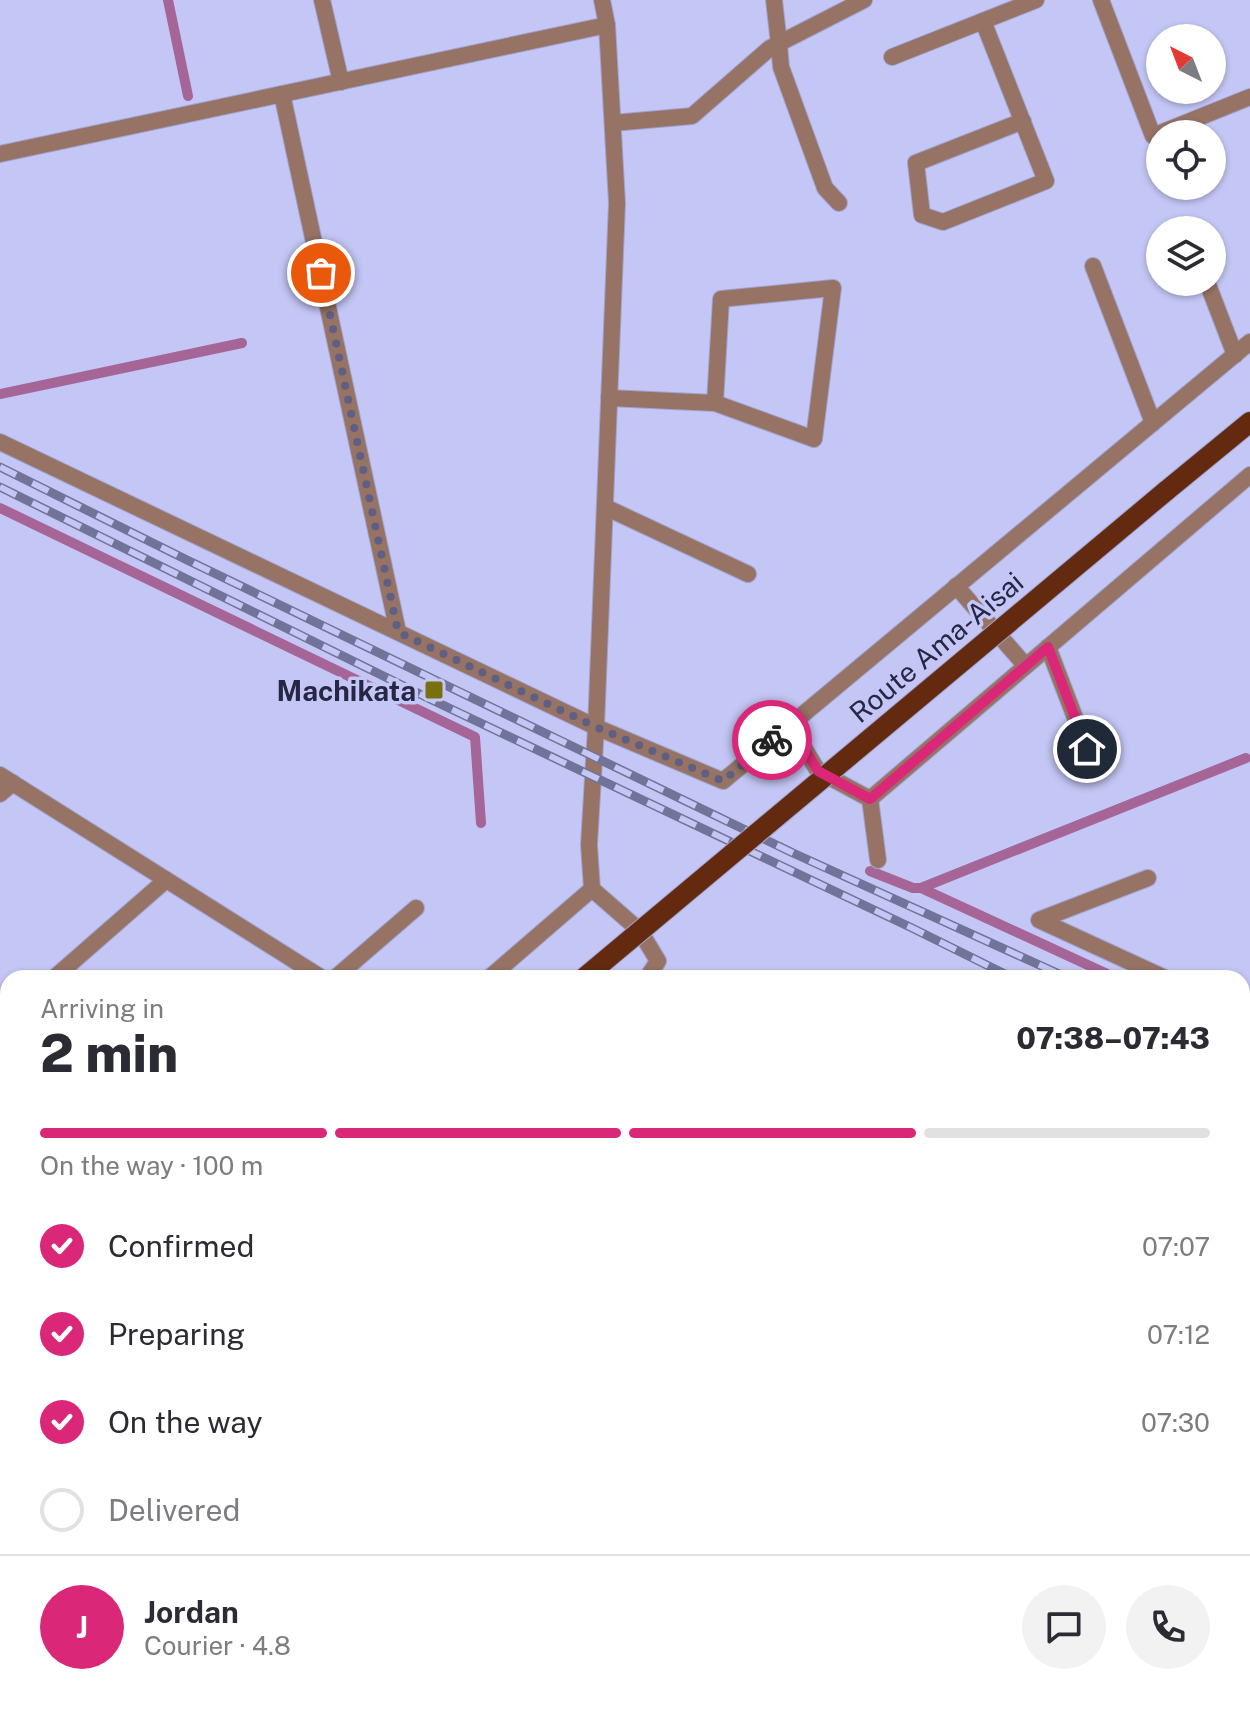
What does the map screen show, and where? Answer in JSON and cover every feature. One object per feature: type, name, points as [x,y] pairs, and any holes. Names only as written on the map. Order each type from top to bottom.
[{"type":"main road","name":"Route Ama-Aisai","points":[[594,970],[1250,422]]},
{"type":"street","points":[[322,0],[341,82]]},
{"type":"street","points":[[602,0],[607,25],[617,203],[589,845],[592,889],[640,931],[658,961],[652,970]]},
{"type":"street","points":[[774,0],[781,67],[825,188],[839,203]]},
{"type":"street","points":[[613,123],[692,116],[770,48],[864,0]]},
{"type":"street","points":[[892,57],[1036,0]]},
{"type":"street","points":[[1101,0],[1153,136],[1250,97]]},
{"type":"street","points":[[983,21],[1023,121],[1046,181],[943,222],[922,215],[916,163],[1023,121]]},
{"type":"street","points":[[0,154],[607,25]]},
{"type":"street","points":[[282,94],[398,632]]},
{"type":"street","points":[[1093,266],[1153,423]]},
{"type":"street","points":[[609,398],[715,403],[814,439],[833,288],[721,299],[715,403]]},
{"type":"street","points":[[1212,296],[1235,355]]},
{"type":"street","points":[[0,442],[596,727],[723,781],[1250,342]]},
{"type":"street","points":[[870,799],[1250,475]]},
{"type":"street","points":[[605,507],[748,574]]},
{"type":"street","points":[[956,586],[1025,665]]},
{"type":"street","points":[[1048,647],[1087,749]]},
{"type":"street","points":[[790,725],[818,771],[870,799]]},
{"type":"street","points":[[4,784],[309,970]]},
{"type":"street","points":[[870,799],[878,860]]},
{"type":"street","points":[[1148,878],[1039,920],[1148,970]]},
{"type":"street","points":[[63,970],[166,880]]},
{"type":"street","points":[[498,970],[592,889]]},
{"type":"street","points":[[344,970],[416,908]]},
{"type":"waterway","points":[[168,0],[188,96]]},
{"type":"waterway","points":[[0,394],[242,343]]},
{"type":"waterway","points":[[0,508],[475,737],[481,823]]},
{"type":"waterway","points":[[921,888],[1246,758]]},
{"type":"waterway","points":[[870,871],[913,888],[921,888],[1099,970]]},
{"type":"railway","points":[[0,467],[793,853],[1050,970]]},
{"type":"railway","points":[[0,487],[430,699],[997,970]]},
{"type":"way so far","points":[[321,273],[398,632],[596,727],[723,781],[772,740]]},
{"type":"place","name":"Machikata","points":[[434,690]]},
{"type":"route","points":[[772,740],[790,725],[818,771],[870,799],[1048,647],[1087,749]]}]
